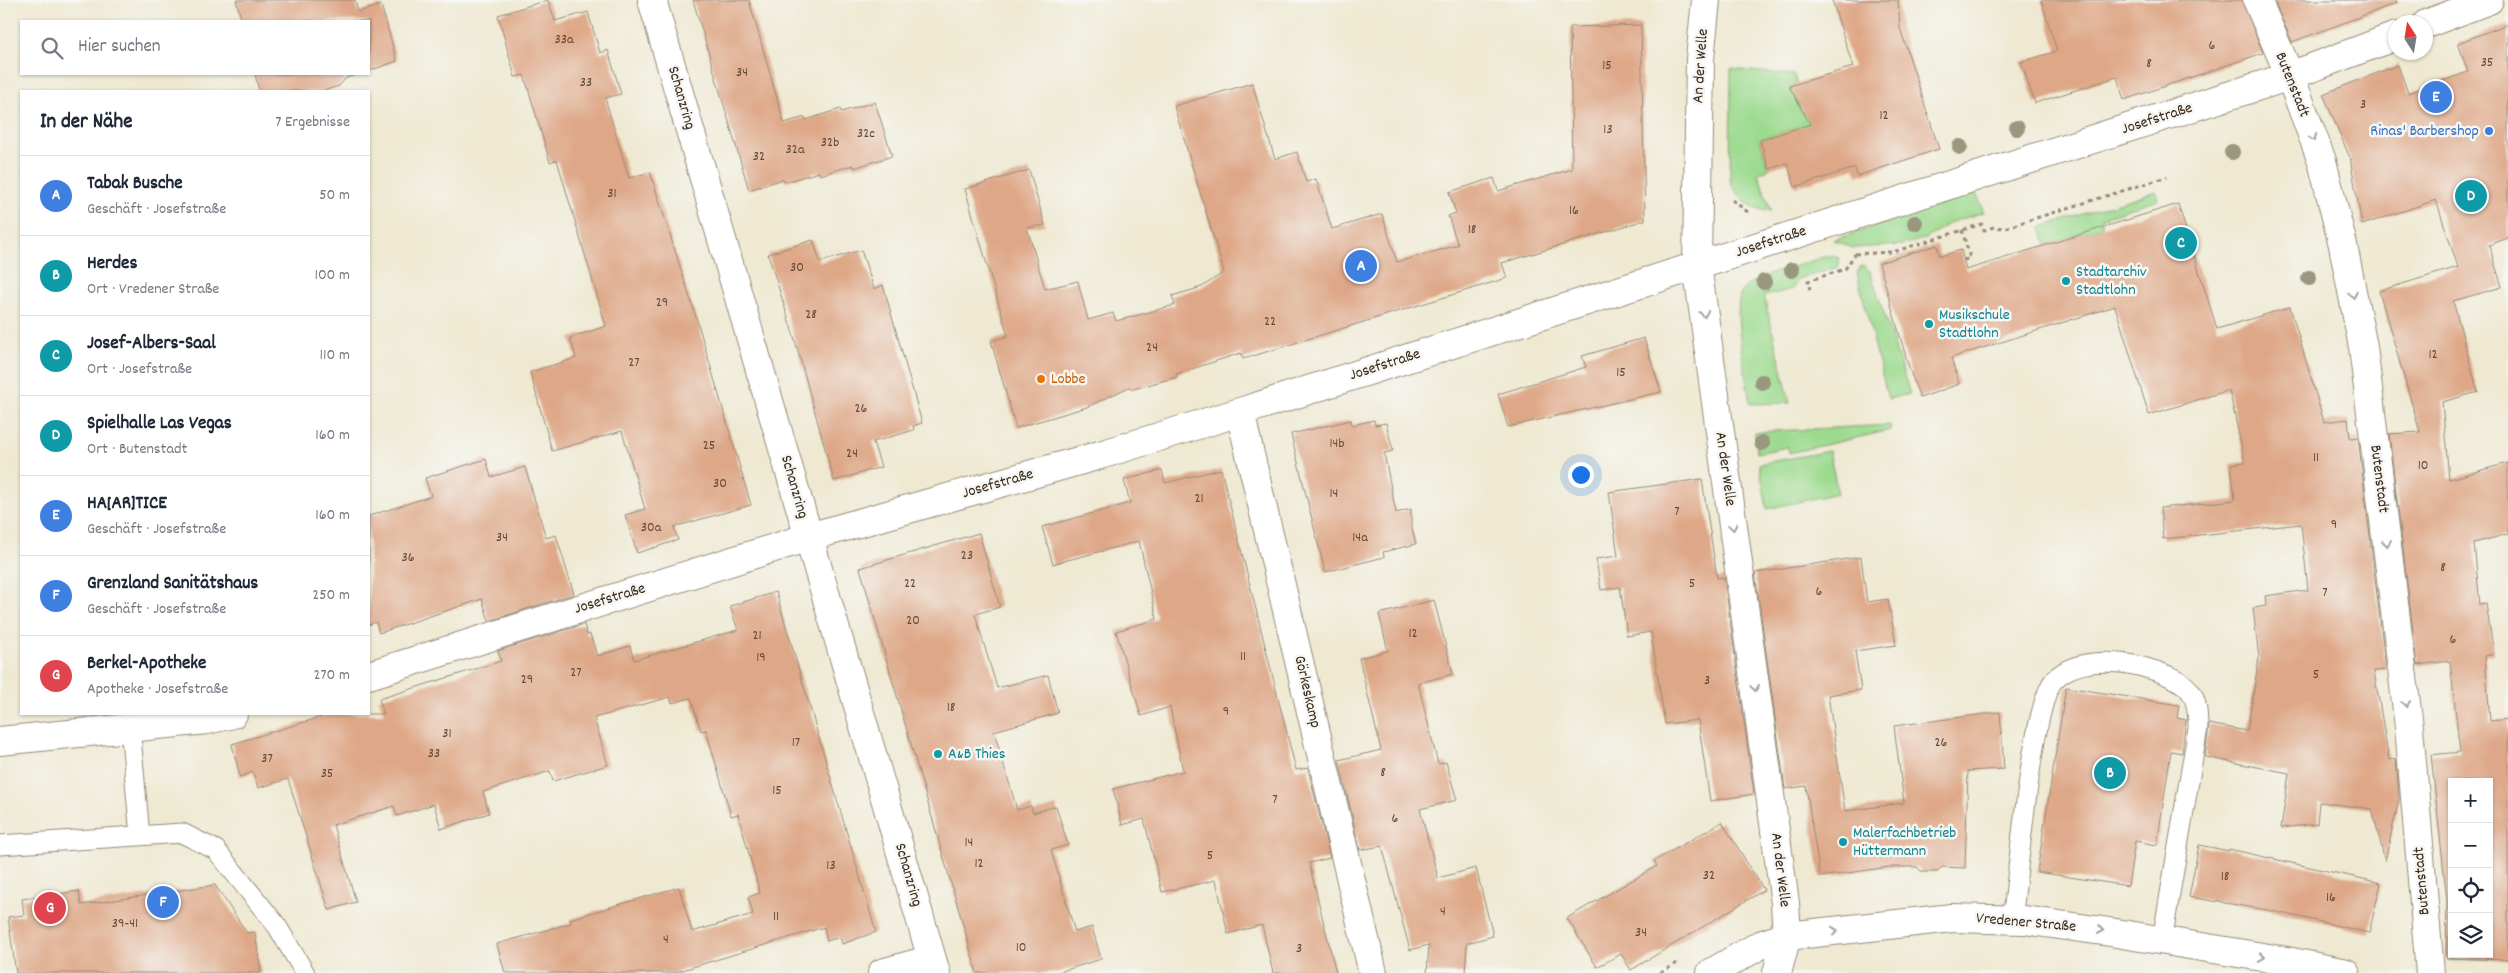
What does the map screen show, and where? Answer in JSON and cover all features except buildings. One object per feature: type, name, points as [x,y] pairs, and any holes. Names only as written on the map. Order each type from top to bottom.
[{"type":"street","name":"Schanzring","points":[[652,0],[934,966]]},
{"type":"street","name":"An der Welle","points":[[1706,0],[1700,59],[1697,265],[1785,903],[1787,936],[1777,973]]},
{"type":"street","name":"Butenstadt","points":[[2257,0],[2290,76],[2322,161],[2343,245],[2364,347],[2409,727],[2430,973]]},
{"type":"street","points":[[2433,21],[2488,0]]},
{"type":"street","name":"Josefstraße","points":[[370,675],[809,537],[1100,455],[1240,412],[2290,76],[2388,39]]},
{"type":"street","name":"Görkeskamp","points":[[1240,412],[1373,973]]},
{"type":"street","points":[[0,740],[207,720],[229,715]]},
{"type":"street","name":"Vredener Straße","points":[[1711,973],[1760,945],[1787,936],[1952,918],[2012,920],[2100,930],[2287,961],[2346,973]]},
{"type":"street","points":[[882,973],[934,966]]},
{"type":"lane","points":[[2012,920],[2032,759],[2043,699],[2054,679],[2068,670],[2088,663],[2140,666],[2179,679],[2193,693],[2198,709],[2198,728],[2162,941]]},
{"type":"lane","points":[[130,726],[140,836]]},
{"type":"lane","points":[[0,845],[182,833],[216,850],[277,926],[305,973]]},
{"type":"path","points":[[1847,251],[1855,254],[1893,252],[1982,224],[1984,230],[1994,227],[2004,228],[2167,177]]},
{"type":"path","points":[[1729,196],[1752,214]]},
{"type":"path","points":[[1962,230],[1970,258],[1964,260]]},
{"type":"path","points":[[1810,290],[1808,281],[1846,268],[1855,254]]},
{"type":"green space","points":[[1731,69],[1794,75],[1797,84],[1795,93],[1801,112],[1809,116],[1811,124],[1760,140],[1769,169],[1758,173],[1771,211],[1757,208],[1745,202],[1736,192],[1730,180]]},
{"type":"green space","points":[[2156,191],[2158,199],[2101,218],[2103,227],[2046,245],[2041,227]]},
{"type":"green space","points":[[1976,193],[1984,212],[1949,223],[1927,238],[1903,245],[1853,248],[1833,240]]},
{"type":"green space","points":[[1830,255],[1839,258],[1839,266],[1798,279],[1793,289],[1764,296],[1790,403],[1750,404],[1739,328],[1739,300],[1742,291],[1761,277]]},
{"type":"green space","points":[[1861,266],[1865,266],[1870,271],[1910,394],[1888,399],[1857,273]]},
{"type":"green space","points":[[1890,425],[1891,430],[1789,453],[1788,447],[1757,453],[1755,432]]},
{"type":"green space","points":[[1829,451],[1838,493],[1767,509],[1759,464]]},
{"type":"place","name":"HA[AR]TICE","points":[[2436,97]]},
{"type":"place","name":"Rinas' Barbershop","points":[[2489,131]]},
{"type":"place","name":"Spielhalle Las Vegas","points":[[2471,196]]},
{"type":"place","name":"Josef-Albers-Saal","points":[[2181,243]]},
{"type":"place","name":"Tabak Busche","points":[[1361,266]]},
{"type":"place","name":"Stadtarchiv Stadtlohn","points":[[2066,281]]},
{"type":"place","name":"Musikschule Stadtlohn","points":[[1929,324]]},
{"type":"place","name":"Lobbe","points":[[1041,379]]},
{"type":"place","name":"A&B Thies","points":[[938,754]]},
{"type":"place","name":"Herdes","points":[[2110,773]]},
{"type":"place","name":"Malerfachbetrieb Hüttermann","points":[[1843,842]]},
{"type":"place","name":"Grenzland Sanitätshaus","points":[[163,902]]},
{"type":"place","name":"Berkel-Apotheke","points":[[50,908]]}]
